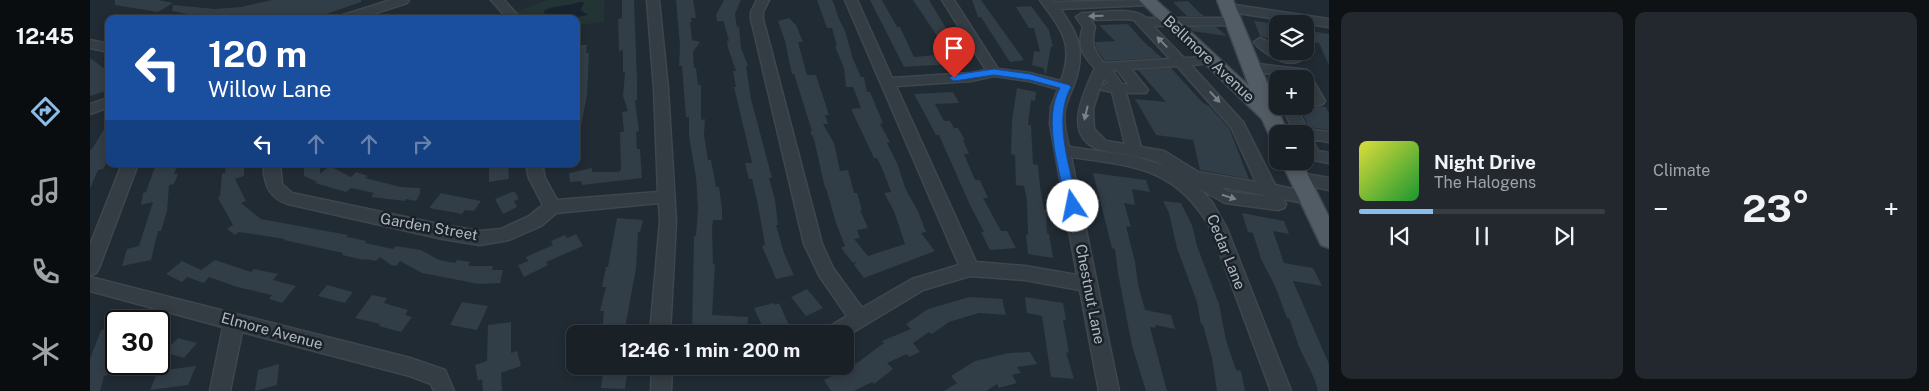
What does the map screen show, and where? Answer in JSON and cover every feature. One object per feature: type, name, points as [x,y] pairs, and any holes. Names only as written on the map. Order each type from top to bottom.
[{"type":"main road","name":"Bellmore Avenue","points":[[1147,1],[1210,60],[1273,125]]},
{"type":"main road","points":[[1229,10],[1274,125]]},
{"type":"main road","points":[[1300,180],[1327,230]]},
{"type":"street","points":[[356,15],[403,0]]},
{"type":"street","points":[[497,0],[511,15]]},
{"type":"street","points":[[653,0],[661,89],[668,221],[661,325]]},
{"type":"street","points":[[763,0],[757,12],[757,19],[813,244],[826,272],[859,318]]},
{"type":"street","points":[[850,0],[970,268]]},
{"type":"street","points":[[948,0],[994,72]]},
{"type":"street","points":[[1048,3],[1147,1]]},
{"type":"street","name":"Chestnut Lane","points":[[1048,3],[1067,28],[1074,44],[1074,66],[1059,99],[1057,124],[1086,284],[1109,391]]},
{"type":"street","points":[[1142,22],[1169,21],[1229,10],[1269,18]]},
{"type":"street","points":[[1134,149],[1117,88],[1102,67],[1089,55],[1084,40],[1089,27],[1082,17],[1138,17],[1218,101],[1238,125],[1264,182],[1272,192]]},
{"type":"street","points":[[1314,22],[1329,23]]},
{"type":"street","points":[[1240,38],[1269,44]]},
{"type":"street","points":[[1260,42],[1269,52]]},
{"type":"street","points":[[90,44],[105,47]]},
{"type":"street","points":[[1102,67],[1210,60]]},
{"type":"street","points":[[1095,86],[1141,90],[1121,66]]},
{"type":"street","points":[[1102,67],[1084,118],[1088,134],[1102,144],[1159,155],[1193,176],[1272,192],[1300,180],[1329,184]]},
{"type":"street","points":[[1250,67],[1269,74]]},
{"type":"street","points":[[888,82],[971,77],[994,72],[1030,77],[1066,87]]},
{"type":"street","points":[[90,109],[105,103]]},
{"type":"street","points":[[1314,136],[1329,137]]},
{"type":"street","name":"Cedar Lane","points":[[1062,151],[1126,160],[1154,167],[1179,180],[1200,197],[1212,212],[1281,391]]},
{"type":"street","points":[[1314,155],[1329,158]]},
{"type":"street","points":[[90,268],[129,167]]},
{"type":"street","name":"Garden Street","points":[[272,167],[272,184],[276,190],[288,198],[443,232],[480,238],[503,235],[535,221],[552,207]]},
{"type":"street","points":[[535,167],[537,178],[552,207],[666,197]]},
{"type":"street","points":[[848,325],[918,284],[970,268],[1025,273],[1086,284]]},
{"type":"street","name":"Elmore Avenue","points":[[90,284],[410,367],[438,377],[444,391]]},
{"type":"street","points":[[220,391],[234,321]]},
{"type":"street","points":[[661,391],[662,375]]},
{"type":"shaded area","points":[[548,0],[605,0],[604,22],[580,25],[580,15],[514,15],[512,13]]},
{"type":"water","points":[[584,2],[581,10],[588,15],[580,16],[545,15],[544,11],[548,9]]},
{"type":"building","points":[[115,0],[158,0],[173,3],[158,12],[115,5]]},
{"type":"building","points":[[272,0],[361,0],[361,2],[324,15],[187,15],[188,14],[172,11],[173,5],[215,9],[241,7]]},
{"type":"building","points":[[622,0],[634,0],[637,80],[637,100],[635,101],[639,131],[636,132],[637,149],[640,149],[642,178],[582,185],[581,181],[570,182],[569,173],[592,168],[592,172],[618,172],[621,170],[620,132],[624,132],[622,112],[628,111],[623,96],[625,72],[623,73],[623,50],[619,51],[618,19],[622,18]]},
{"type":"building","points":[[676,0],[693,0],[696,18],[691,18],[692,22],[690,22],[692,40],[700,42],[693,52],[698,85],[701,85],[701,120],[705,119],[704,135],[708,160],[711,160],[716,187],[719,187],[722,209],[722,220],[713,220],[712,228],[713,264],[715,264],[712,315],[748,317],[748,325],[692,325],[694,236],[696,236],[698,208],[696,177],[689,136],[689,117],[686,117],[682,66],[679,66],[680,45]]},
{"type":"building","points":[[724,0],[741,0],[735,14],[737,27],[739,26],[741,48],[748,66],[746,66],[751,99],[772,178],[769,178],[775,200],[778,225],[776,225],[784,253],[794,275],[776,279],[762,246],[765,245],[758,205],[752,179],[749,179],[745,163],[752,163],[734,87],[736,87],[733,71],[736,71],[728,48],[727,41],[729,41],[724,23],[723,21],[717,21],[716,15]]},
{"type":"building","points":[[817,0],[832,0],[834,4],[845,31],[853,59],[861,77],[864,77],[867,92],[870,92],[883,123],[880,124],[890,142],[887,143],[926,232],[921,233],[935,251],[864,278],[854,265],[856,262],[853,263],[841,248],[845,246],[825,188],[814,139],[810,132],[812,131],[794,74],[792,74],[785,41],[778,21],[789,18],[796,25],[803,42],[798,42],[807,75],[816,75],[829,115],[825,115],[828,124],[823,124],[834,143],[840,171],[848,170],[854,193],[857,193],[862,210],[860,210],[868,228],[857,230],[860,238],[854,239],[868,256],[905,244],[894,211],[884,193],[891,192],[882,168],[877,158],[874,158],[851,109],[861,108],[853,87],[846,87],[844,68],[835,46],[837,46],[832,28],[827,28]]},
{"type":"building","points":[[870,0],[882,0],[897,27],[900,27],[914,57],[949,54],[913,0],[929,0],[967,63],[904,67]]},
{"type":"building","points":[[972,0],[981,0],[1024,60],[1010,62],[981,17],[978,17]]},
{"type":"building","points":[[1188,1],[1204,16],[1187,16],[1173,2]]},
{"type":"building","points":[[1031,6],[1049,30],[1053,47],[1051,46],[1046,75],[1043,68],[1032,65],[1034,51],[1040,52],[1034,28],[1029,28],[1016,7]]},
{"type":"building","points":[[1254,21],[1269,23],[1269,38],[1260,36]]},
{"type":"building","points":[[1128,24],[1162,58],[1105,61],[1097,50],[1095,42],[1115,41],[1099,25]]},
{"type":"building","points":[[1190,27],[1216,27],[1227,36],[1192,31]]},
{"type":"building","points":[[1314,32],[1329,34],[1329,65],[1319,43],[1314,42]]},
{"type":"building","points":[[580,45],[587,45],[586,53],[589,53],[587,95],[581,126]]},
{"type":"building","points":[[90,58],[105,69],[105,91],[90,96]]},
{"type":"building","points":[[1171,68],[1229,128],[1249,179],[1200,170],[1193,140],[1156,135],[1135,99],[1166,102],[1138,70]]},
{"type":"building","points":[[1017,88],[1036,92],[1035,101],[1031,100],[1028,125],[1031,125],[1033,164],[1038,165],[1044,209],[1046,210],[1047,233],[1049,234],[1053,258],[1028,254],[1026,235],[1028,235],[1027,200],[1024,186],[1016,185],[1015,155],[1011,154],[1012,120]]},
{"type":"building","points":[[953,92],[959,103],[935,104],[944,121],[950,121],[954,128],[958,128],[965,140],[963,140],[969,154],[964,154],[975,180],[980,180],[988,198],[983,198],[1001,231],[1007,231],[1016,248],[990,250],[981,232],[984,232],[939,135],[936,135],[914,94]]},
{"type":"building","points":[[1314,106],[1326,107],[1329,113],[1329,130],[1314,128],[1314,125],[1307,125],[1303,115],[1314,115]]},
{"type":"building","points":[[105,128],[105,166],[103,169],[98,170],[90,189],[90,150]]},
{"type":"building","points":[[155,167],[177,167],[174,174],[178,174],[174,184],[169,185],[167,211],[161,231],[158,231],[151,260],[122,266],[127,249],[139,246],[153,202],[141,205],[143,193],[146,192]]},
{"type":"building","points":[[226,167],[244,167],[244,176],[235,179],[246,201],[241,203],[261,219],[348,235],[347,237],[367,241],[365,243],[393,249],[396,246],[421,250],[439,260],[455,263],[457,260],[470,262],[468,266],[493,266],[492,270],[503,270],[500,283],[479,284],[422,273],[400,261],[396,266],[391,265],[380,257],[376,261],[364,260],[285,239],[239,232],[235,235],[227,229],[233,225],[218,198],[220,196],[222,174],[225,173]]},
{"type":"building","points":[[304,167],[320,167],[320,174],[329,167],[332,167],[351,177],[356,172],[368,176],[365,178],[401,187],[420,188],[420,194],[416,201],[371,197],[374,193],[351,188],[346,192],[315,183],[317,182],[304,176]]},
{"type":"building","points":[[489,167],[508,167],[509,179],[489,182]]},
{"type":"building","points":[[1093,173],[1146,180],[1150,192],[1132,189],[1135,205],[1124,203],[1131,227],[1126,226],[1145,310],[1171,315],[1175,329],[1155,325],[1156,328],[1150,327],[1167,391],[1146,391],[1132,346],[1115,249],[1112,248]]},
{"type":"building","points":[[515,192],[519,199],[514,201],[517,207],[503,214],[495,199]]},
{"type":"building","points":[[441,193],[481,201],[474,211],[465,210],[462,214],[429,208]]},
{"type":"building","points":[[1163,201],[1181,203],[1192,225],[1197,246],[1219,304],[1226,340],[1236,370],[1241,371],[1245,391],[1217,391],[1212,358],[1203,325],[1201,324],[1197,302],[1177,248],[1169,213]]},
{"type":"building","points":[[1242,213],[1284,221],[1289,234],[1273,231],[1284,263],[1313,268],[1322,286],[1293,281],[1329,364],[1329,391],[1318,391],[1289,318],[1287,318],[1275,286],[1261,259],[1253,233],[1248,232]]},
{"type":"building","points":[[617,218],[643,220],[640,232],[638,232],[636,268],[626,325],[603,325],[604,311],[600,311],[606,287],[602,287],[606,267],[608,267]]},
{"type":"building","points":[[576,234],[583,246],[546,262],[548,265],[524,277],[518,265],[528,261],[526,257],[553,245],[551,241],[565,235],[567,238]]},
{"type":"building","points":[[215,260],[251,272],[254,269],[278,274],[273,280],[296,286],[282,303],[269,299],[272,295],[237,287],[209,277],[204,283],[187,277],[182,282],[166,274],[182,261],[201,270]]},
{"type":"building","points":[[327,285],[353,292],[345,303],[318,296]]},
{"type":"building","points":[[807,289],[823,308],[806,316],[791,297]]},
{"type":"building","points":[[372,295],[387,298],[384,303],[408,310],[405,315],[412,317],[401,332],[379,326],[380,324],[355,318]]},
{"type":"building","points":[[969,297],[1002,299],[1006,315],[979,313],[949,322],[932,334],[929,332],[913,343],[920,352],[909,357],[907,354],[887,363],[893,369],[874,384],[872,382],[854,391],[831,391],[824,380],[834,375],[854,375],[854,365],[884,343],[882,341],[911,329],[906,324],[928,309]]},
{"type":"building","points":[[1025,297],[1063,303],[1066,320],[1063,320],[1069,353],[1066,352],[1074,379],[1051,377],[1042,316],[1027,313]]},
{"type":"building","points":[[462,302],[488,306],[477,330],[450,325]]},
{"type":"building","points":[[779,303],[789,325],[762,325],[754,308]]},
{"type":"building","points":[[511,322],[511,353],[517,351],[521,366],[501,373],[502,391],[483,391],[482,379],[478,381],[475,365],[487,361],[488,325]]},
{"type":"building","points":[[105,329],[105,375],[108,375],[104,376],[100,391],[90,391],[90,359],[101,330]]},
{"type":"building","points":[[178,338],[197,343],[184,358],[170,354],[170,346]]},
{"type":"building","points":[[1030,352],[1037,364],[1017,367],[1021,373],[1012,375],[1017,383],[999,388],[997,384],[986,391],[944,391],[957,383],[951,376],[975,361],[1009,353]]},
{"type":"building","points":[[279,364],[277,385],[255,391],[258,370]]},
{"type":"building","points":[[196,366],[188,385],[150,390],[156,375],[170,375],[170,369]]},
{"type":"building","points":[[603,375],[627,375],[625,389],[601,388]]},
{"type":"route","points":[[954,78],[971,77],[994,72],[1030,77],[1066,87],[1059,99],[1057,124],[1073,206]]}]
